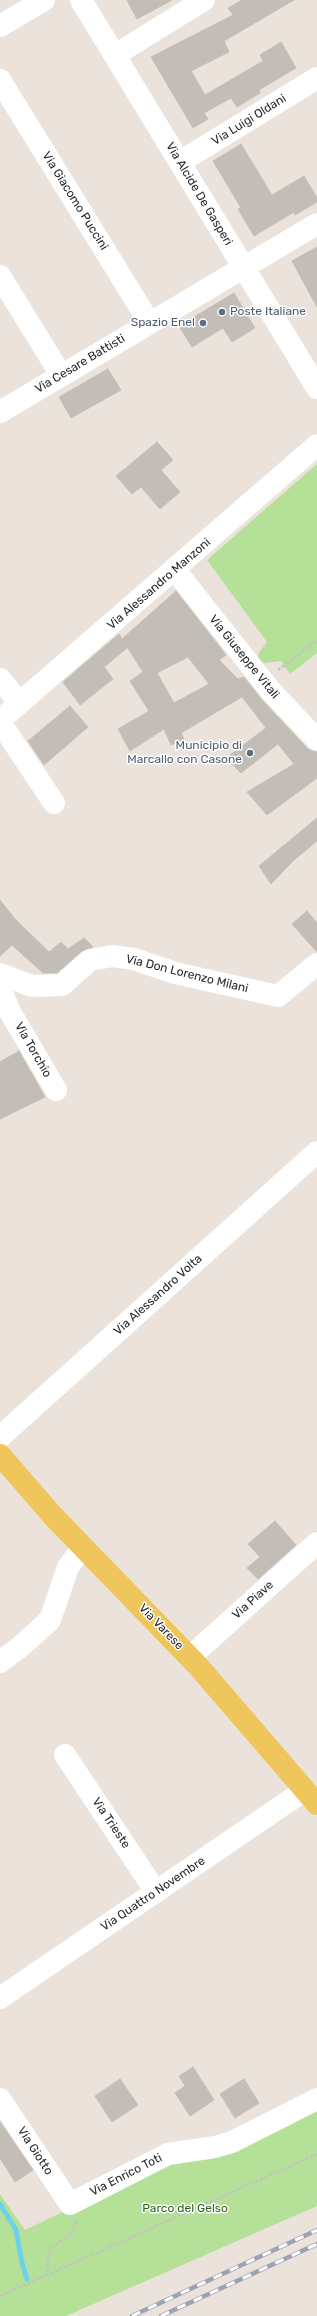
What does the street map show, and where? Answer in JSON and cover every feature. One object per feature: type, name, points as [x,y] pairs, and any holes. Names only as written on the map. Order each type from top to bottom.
[{"type":"main road","name":"Via Varese","points":[[0,1455],[83,1547],[190,1657],[311,1797]]},
{"type":"street","points":[[0,26],[44,0]]},
{"type":"street","name":"Via Alcide De Gasperi","points":[[81,0],[317,388]]},
{"type":"street","points":[[115,55],[204,0]]},
{"type":"street","name":"Via Luigi Oldani","points":[[180,162],[317,78]]},
{"type":"street","name":"Via Giacomo Puccini","points":[[0,80],[149,322]]},
{"type":"street","name":"Via Cesare Battisti","points":[[0,412],[149,322],[317,224]]},
{"type":"street","points":[[0,276],[61,375]]},
{"type":"street","name":"Via Alessandro Manzoni","points":[[0,721],[317,446]]},
{"type":"street","name":"Via Giuseppe Vitali","points":[[175,570],[267,686],[317,740]]},
{"type":"street","points":[[0,679],[20,703]]},
{"type":"street","points":[[0,721],[54,803]]},
{"type":"street","name":"Via Don Lorenzo Milani","points":[[1,986],[62,985],[90,960],[113,956],[134,959],[175,973],[278,996],[317,964]]},
{"type":"street","name":"Via Torchio","points":[[1,986],[9,1010],[56,1090]]},
{"type":"street","name":"Via Alessandro Volta","points":[[0,1437],[317,1152]]},
{"type":"street","name":"Via Piave","points":[[190,1657],[317,1543]]},
{"type":"street","points":[[0,1662],[20,1648],[50,1620],[68,1567],[83,1547]]},
{"type":"street","name":"Via Trieste","points":[[65,1755],[156,1892]]},
{"type":"street","name":"Via Quattro Novembre","points":[[0,1998],[156,1892],[311,1797]]},
{"type":"street","name":"Via Giotto","points":[[0,2099],[70,2204]]},
{"type":"street","name":"Via Enrico Toti","points":[[70,2204],[168,2154],[215,2147],[232,2142],[317,2099]]},
{"type":"path","points":[[267,686],[317,640]]},
{"type":"path","points":[[0,2296],[47,2277],[317,2154]]},
{"type":"path","points":[[47,2277],[48,2255],[52,2248],[72,2233],[77,2222],[70,2204]]},
{"type":"green space","points":[[317,464],[317,653],[290,674],[281,661],[264,663],[258,659],[259,652],[267,642],[207,560]]},
{"type":"green space","name":"Parco del Gelso","points":[[317,2106],[317,2206],[66,2316],[0,2316],[0,2194],[25,2230],[175,2158]]},
{"type":"building","points":[[127,0],[172,0],[137,19]]},
{"type":"building","points":[[242,0],[294,0],[224,41],[229,52],[191,71],[205,95],[263,61],[260,55],[281,42],[296,68],[259,90],[260,93],[237,107],[231,98],[204,113],[208,119],[193,128],[151,57],[233,15],[228,8]]},
{"type":"building","points":[[241,144],[272,195],[304,176],[317,198],[317,202],[295,215],[294,212],[254,236],[238,209],[241,208],[213,161]]},
{"type":"building","points":[[317,247],[317,307],[292,261]]},
{"type":"building","points":[[234,293],[255,328],[232,342],[223,328],[192,347],[179,326]]},
{"type":"building","points":[[108,369],[121,390],[71,418],[59,397]]},
{"type":"building","points":[[157,442],[173,460],[161,470],[180,492],[160,509],[141,487],[132,494],[116,476]]},
{"type":"building","points":[[176,591],[226,655],[219,660],[238,679],[244,677],[261,699],[308,749],[317,752],[317,778],[267,815],[247,792],[294,764],[278,744],[241,773],[226,758],[266,728],[242,697],[181,733],[184,739],[171,745],[164,729],[130,751],[118,729],[149,711],[130,681],[143,672],[124,642],[127,648],[104,667],[113,679],[80,705],[63,682],[119,634],[122,639]],"holes":[[[188,657],[209,684],[174,703],[157,673]]]},
{"type":"building","points":[[70,706],[88,727],[44,765],[28,741]]},
{"type":"building","points":[[317,818],[317,841],[294,860],[271,884],[259,866]]},
{"type":"building","points":[[0,900],[15,919],[49,952],[61,942],[68,949],[84,938],[93,947],[82,951],[57,973],[43,973],[12,945],[0,956]]},
{"type":"building","points":[[307,911],[317,923],[317,952],[292,924]]},
{"type":"building","points":[[19,1051],[45,1097],[0,1119],[0,1062]]},
{"type":"building","points":[[275,1521],[296,1545],[258,1579],[247,1568],[260,1557],[248,1544]]},
{"type":"building","points":[[193,2067],[214,2100],[190,2116],[175,2093],[185,2086],[179,2076]]},
{"type":"building","points":[[120,2079],[138,2105],[112,2122],[95,2096]]},
{"type":"building","points":[[244,2079],[259,2103],[235,2118],[220,2094]]},
{"type":"building","points":[[0,2122],[33,2170],[15,2182],[0,2158]]},
{"type":"waterway","points":[[0,2204],[16,2230],[22,2263],[27,2279]]},
{"type":"railway","points":[[132,2316],[317,2230]]},
{"type":"railway","points":[[161,2316],[317,2244]]},
{"type":"place","name":"Poste Italiane","points":[[222,312]]},
{"type":"place","name":"Spazio Enel","points":[[203,323]]},
{"type":"place","name":"Municipio di Marcallo con Casone","points":[[250,753]]}]
